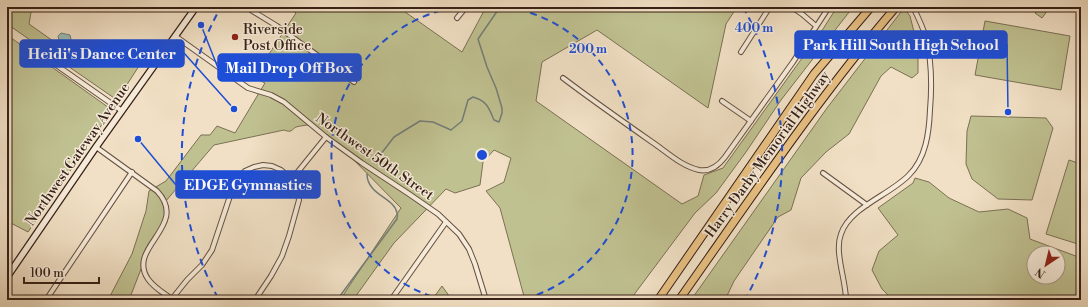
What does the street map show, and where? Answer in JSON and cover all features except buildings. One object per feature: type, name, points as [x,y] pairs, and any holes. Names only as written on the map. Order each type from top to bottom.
[{"type":"highway","name":"Harry Darby Memorial Highway","points":[[658,300],[814,74],[871,7]]},
{"type":"highway","name":"Harry Darby Memorial Highway","points":[[679,300],[841,73],[896,7]]},
{"type":"main road","name":"Northwest Gateway Avenue","points":[[7,277],[96,147],[196,7]]},
{"type":"street","points":[[246,7],[277,26],[354,82]]},
{"type":"street","points":[[458,18],[466,7]]},
{"type":"street","points":[[741,52],[770,7]]},
{"type":"street","points":[[792,7],[816,26]]},
{"type":"street","points":[[563,78],[675,159],[699,170],[706,170],[716,166],[722,161],[794,62],[829,7]]},
{"type":"street","points":[[846,300],[846,291],[838,248],[841,234],[846,224],[867,205],[910,175],[921,157],[927,141],[929,132],[932,74],[926,39],[921,23],[913,7]]},
{"type":"street","name":"Northwest 50th Street","points":[[175,36],[242,84],[254,91],[284,102],[326,137],[362,164],[416,198],[438,214],[459,234],[469,249],[486,300]]},
{"type":"street","points":[[42,55],[122,111]]},
{"type":"street","points":[[722,101],[751,121]]},
{"type":"street","points":[[292,180],[326,137]]},
{"type":"street","points":[[96,147],[162,195],[167,211],[166,220],[147,251],[143,264],[148,279],[172,299],[187,280],[202,265],[212,250],[231,190],[245,171],[263,165],[272,166],[281,170],[292,180],[297,189],[299,200],[293,224],[278,266],[255,300]]},
{"type":"street","points":[[46,300],[132,172]]},
{"type":"street","points":[[823,173],[867,205]]},
{"type":"street","points":[[391,300],[446,222]]},
{"type":"green space","points":[[7,7],[32,7],[29,24],[73,55],[101,40],[139,66],[117,100],[7,24]]},
{"type":"green space","points":[[288,7],[398,7],[462,52],[486,7],[737,7],[726,24],[708,108],[597,30],[542,62],[536,101],[682,204],[698,196],[704,175],[723,168],[823,29],[837,7],[853,7],[781,100],[716,193],[695,213],[630,300],[525,300],[500,208],[486,191],[504,182],[511,158],[494,150],[483,162],[480,185],[455,193],[446,189],[394,243],[353,300],[340,300],[401,208],[345,151],[310,125],[296,127],[291,131],[284,130],[214,145],[165,202],[167,211],[160,231],[143,264],[129,300],[108,300],[132,254],[146,211],[149,191],[166,181],[201,135],[210,135],[217,126],[235,133],[265,83],[250,76],[267,57],[296,13]]},
{"type":"green space","points":[[1040,7],[1050,7],[1042,18],[1035,13]]},
{"type":"green space","points":[[904,8],[910,16],[918,48],[918,73],[912,78],[891,67],[881,76],[849,134],[826,152],[801,178],[791,210],[778,217],[734,281],[725,300],[691,300],[827,108]]},
{"type":"green space","points":[[985,21],[1070,36],[1061,90],[975,75]]},
{"type":"green space","points":[[7,35],[112,110],[28,232],[7,221],[7,100],[11,95],[7,92]]},
{"type":"green space","points":[[971,116],[1046,118],[1053,128],[1032,200],[998,199],[972,179],[966,164],[967,131]]},
{"type":"green space","points":[[1069,160],[1081,164],[1081,245],[1046,234]]},
{"type":"green space","points":[[915,178],[929,182],[949,198],[979,212],[1008,209],[1027,218],[1030,239],[1046,245],[1026,245],[1026,285],[1066,285],[1066,252],[1081,258],[1081,300],[893,300],[882,289],[872,270],[879,251],[898,235],[878,208],[913,183]]},
{"type":"green space","points":[[442,286],[452,300],[432,300]]},
{"type":"water","points":[[61,33],[70,35],[71,39],[68,42],[59,40],[58,36]]},
{"type":"waterway","points":[[374,163],[394,137],[420,121],[433,122],[451,130],[462,121],[468,100],[473,97],[484,103],[489,109],[494,120],[499,122],[502,108],[478,39],[500,7]]},
{"type":"waterway","points":[[337,300],[397,219],[395,208],[371,187],[367,174]]},
{"type":"place","name":"Mail Drop Off Box","points":[[201,25]]},
{"type":"place","name":"Riverside Post Office","points":[[235,37]]},
{"type":"place","name":"Heidi's Dance Center","points":[[234,109]]},
{"type":"place","name":"Park Hill South High School","points":[[1008,112]]},
{"type":"place","name":"EDGE Gymnastics","points":[[138,139]]}]
